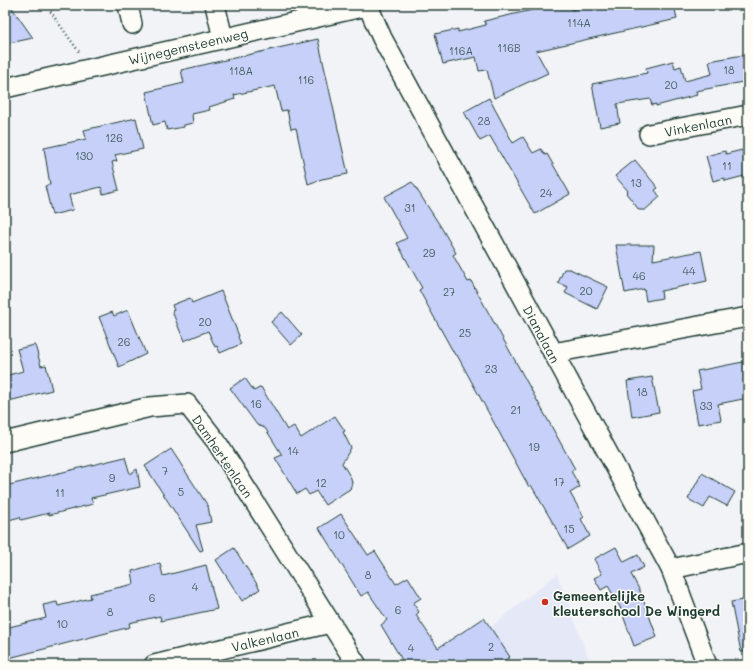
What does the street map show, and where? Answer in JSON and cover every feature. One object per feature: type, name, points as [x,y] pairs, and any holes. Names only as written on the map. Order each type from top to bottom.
[{"type":"street","points":[[128,5],[132,24]]},
{"type":"street","points":[[215,5],[222,38]]},
{"type":"street","name":"Wijnegemsteenweg","points":[[5,88],[222,38],[339,8],[370,5]]},
{"type":"street","name":"Dianalaan","points":[[370,5],[382,38],[671,569],[707,665]]},
{"type":"street","name":"Vinkenlaan","points":[[649,134],[748,115]]},
{"type":"street","points":[[553,353],[748,317]]},
{"type":"street","name":"Damhertenlaan","points":[[5,442],[150,407],[187,404],[216,441],[357,665]]},
{"type":"street","points":[[671,569],[748,554]]},
{"type":"street","name":"Valkenlaan","points":[[154,665],[330,623]]},
{"type":"path","points":[[46,5],[91,69]]},
{"type":"shaded area","name":"Gemeentelijke kleuterschool De Wingerd","points":[[557,574],[591,665],[434,665],[488,629]]},
{"type":"building","points":[[5,5],[10,5],[33,38],[5,44]]},
{"type":"building","points":[[554,5],[571,5],[572,10],[592,5],[674,5],[677,19],[536,51],[548,73],[494,98],[487,70],[479,71],[476,57],[443,64],[435,34],[458,29],[458,32],[486,25],[484,21]]},
{"type":"building","points":[[318,39],[348,174],[322,179],[308,184],[296,128],[291,129],[287,110],[281,111],[275,86],[234,95],[235,99],[209,107],[210,110],[192,114],[193,123],[184,125],[184,127],[167,130],[165,122],[153,125],[146,92],[184,83],[181,70]]},
{"type":"building","points":[[743,55],[745,61],[748,60],[748,81],[696,91],[697,95],[656,106],[656,104],[652,105],[650,99],[617,104],[620,123],[600,127],[592,84],[647,73],[646,68],[673,61],[675,68],[681,66],[685,81],[712,74],[709,61]]},
{"type":"building","points":[[489,98],[513,143],[523,137],[533,153],[541,149],[545,155],[547,154],[570,194],[535,214],[490,136],[480,141],[464,112]]},
{"type":"building","points":[[136,118],[143,149],[115,155],[117,161],[112,162],[119,190],[103,194],[101,187],[69,195],[73,210],[52,215],[45,186],[50,185],[44,148],[86,139],[84,130]]},
{"type":"building","points":[[742,150],[748,175],[725,181],[725,178],[713,181],[706,156],[725,151],[726,154]]},
{"type":"building","points":[[635,160],[658,188],[655,190],[660,197],[645,210],[639,210],[626,193],[628,191],[615,176]]},
{"type":"building","points":[[412,182],[456,253],[453,255],[468,282],[471,281],[575,469],[571,471],[580,487],[570,493],[584,517],[581,519],[590,536],[568,549],[531,485],[529,487],[457,355],[455,355],[419,290],[422,288],[397,243],[407,238],[384,197]]},
{"type":"building","points":[[616,245],[654,245],[653,260],[701,251],[707,281],[661,291],[662,298],[646,301],[644,289],[625,293]]},
{"type":"building","points":[[564,269],[570,269],[608,287],[597,309],[565,293],[568,287],[558,283]]},
{"type":"building","points":[[221,291],[241,344],[220,353],[217,346],[215,347],[208,331],[184,341],[172,311],[174,310],[172,305],[190,298],[192,303]]},
{"type":"building","points":[[128,310],[146,354],[119,367],[99,317],[112,312],[114,316]]},
{"type":"building","points":[[282,312],[302,335],[291,345],[271,322]]},
{"type":"building","points":[[35,345],[41,366],[46,365],[52,390],[5,402],[5,376],[23,371],[17,349]]},
{"type":"building","points":[[748,361],[748,398],[718,404],[721,420],[698,424],[692,391],[701,389],[697,371]]},
{"type":"building","points":[[652,377],[659,412],[632,417],[627,381]]},
{"type":"building","points":[[245,378],[254,391],[261,387],[287,430],[294,426],[301,438],[335,416],[345,431],[343,432],[351,448],[342,463],[351,478],[352,483],[350,489],[325,505],[316,491],[309,495],[305,489],[297,494],[275,458],[282,455],[265,428],[257,425],[230,388]]},
{"type":"building","points":[[171,449],[208,506],[211,522],[196,525],[203,550],[200,551],[145,466]]},
{"type":"building","points":[[125,457],[130,474],[137,469],[140,487],[91,498],[93,504],[49,515],[49,513],[21,520],[20,517],[5,521],[5,486]]},
{"type":"building","points":[[702,473],[735,492],[727,506],[710,497],[704,508],[688,499]]},
{"type":"building","points":[[341,514],[368,555],[375,551],[396,584],[408,577],[421,598],[413,603],[419,612],[416,615],[438,648],[484,618],[510,657],[498,665],[405,665],[381,625],[387,620],[368,592],[361,596],[319,528]]},
{"type":"building","points":[[616,547],[624,562],[638,555],[644,567],[631,574],[640,591],[657,637],[634,646],[620,607],[608,586],[601,590],[594,578],[602,574],[594,559]]},
{"type":"building","points":[[234,548],[260,589],[242,601],[216,560]]},
{"type":"building","points":[[160,563],[163,576],[206,565],[217,609],[161,621],[160,616],[129,623],[130,627],[5,659],[5,628],[46,618],[43,605],[57,602],[58,606],[91,598],[90,594],[134,584],[132,571]]},
{"type":"building","points":[[748,599],[748,651],[741,652],[731,602]]},
{"type":"place","name":"Gemeentelijke kleuterschool De Wingerd","points":[[545,602]]}]
